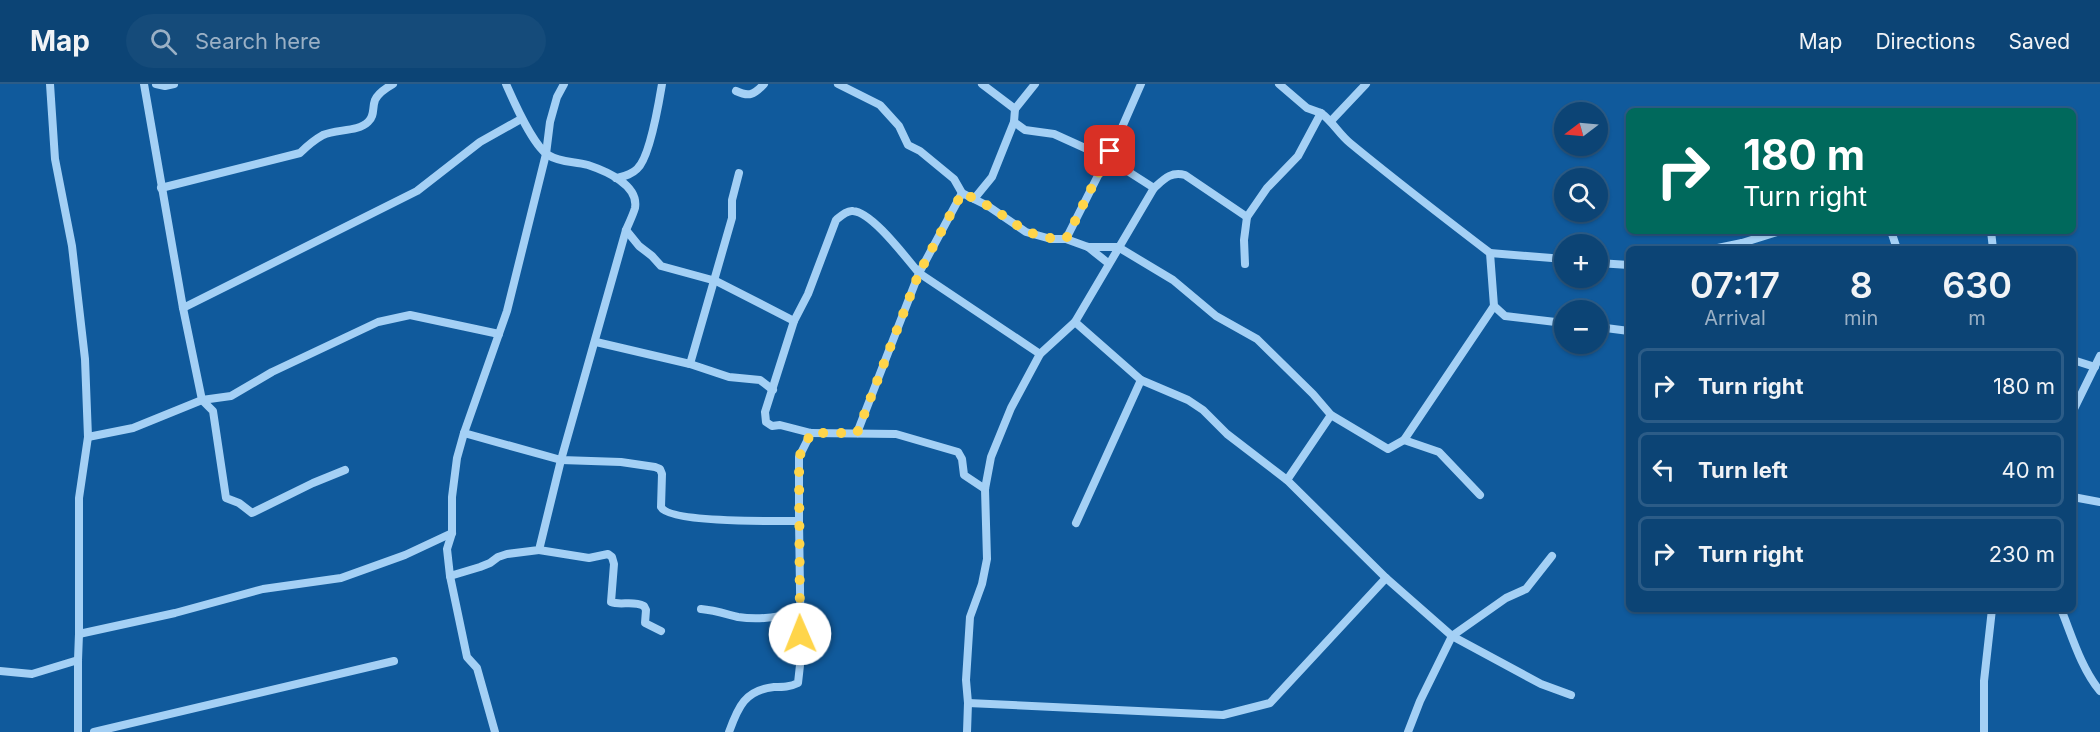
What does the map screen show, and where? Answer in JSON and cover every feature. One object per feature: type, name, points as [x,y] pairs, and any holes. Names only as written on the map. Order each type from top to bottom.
[{"type":"street","points":[[50,84],[55,159],[72,246],[85,359],[88,436],[79,498],[78,732]]},
{"type":"street","points":[[144,84],[183,308],[202,400],[213,411],[226,498],[239,503],[252,513],[345,470]]},
{"type":"street","points":[[156,84],[165,86],[174,84]]},
{"type":"street","points":[[161,188],[300,153],[324,135],[345,129],[356,129],[366,124],[373,114],[375,101],[379,94],[393,84]]},
{"type":"street","points":[[506,84],[521,119],[546,154],[560,161],[588,165],[616,178],[630,188],[635,208],[626,230],[561,460],[539,550]]},
{"type":"street","points":[[495,732],[477,668],[467,657],[450,576],[447,549],[452,533],[452,497],[457,458],[507,311],[546,154],[550,122],[557,97],[564,84]]},
{"type":"street","points":[[616,178],[630,175],[639,168],[650,140],[662,84]]},
{"type":"street","points":[[735,91],[746,95],[755,94],[764,84]]},
{"type":"street","points":[[838,84],[880,105],[899,126],[908,145],[920,151],[954,178],[962,193],[988,206],[1026,232],[1051,239],[1066,239],[1088,247],[1118,248],[1173,280],[1216,316],[1257,339],[1331,415],[1388,449],[1404,440],[1494,306],[1490,253]]},
{"type":"street","points":[[982,84],[1014,109]]},
{"type":"street","points":[[975,199],[992,177],[1014,122],[1014,109],[1035,84]]},
{"type":"street","points":[[1066,239],[1141,84]]},
{"type":"street","points":[[1278,84],[1307,108],[1321,113],[1331,121],[1344,138],[1404,188],[1490,253],[1554,259]]},
{"type":"street","points":[[1331,121],[1366,84]]},
{"type":"street","points":[[1245,264],[1244,240],[1247,217],[1267,188],[1298,156],[1321,113]]},
{"type":"street","points":[[183,308],[417,190],[480,141],[521,119]]},
{"type":"street","points":[[1014,122],[1025,130],[1054,134],[1107,158],[1154,188]]},
{"type":"street","points":[[968,732],[966,680],[970,617],[982,584],[987,559],[985,489],[991,457],[1011,408],[1040,354],[1074,322],[1154,188],[1168,175],[1177,172],[1185,175],[1247,217]]},
{"type":"street","points":[[690,364],[732,218],[732,200],[738,173]]},
{"type":"street","points":[[857,433],[919,273],[962,193]]},
{"type":"street","points":[[985,489],[964,475],[962,459],[958,452],[896,435],[811,433],[780,425],[772,426],[766,422],[765,412],[794,321],[808,294],[837,220],[845,213],[854,211],[872,219],[919,273],[1040,354]]},
{"type":"street","points":[[626,230],[639,246],[661,266],[716,280],[794,321]]},
{"type":"street","points":[[1743,246],[1773,234]]},
{"type":"street","points":[[1088,247],[1108,263]]},
{"type":"street","points":[[1608,263],[1626,265]]},
{"type":"street","points":[[1494,306],[1504,316],[1554,322]]},
{"type":"street","points":[[88,436],[134,428],[202,400],[231,396],[272,372],[378,322],[394,318],[410,315],[499,334]]},
{"type":"street","points":[[1074,322],[1141,380],[1188,400],[1203,410],[1227,435],[1287,480],[1386,578],[1452,636],[1540,684],[1571,695]]},
{"type":"street","points":[[1608,328],[1626,331]]},
{"type":"street","points":[[596,342],[690,364],[729,376],[760,380],[773,390]]},
{"type":"street","points":[[2076,405],[2100,356]]},
{"type":"street","points":[[2076,361],[2095,367]]},
{"type":"street","points":[[1076,523],[1141,380]]},
{"type":"street","points":[[1287,480],[1331,415]]},
{"type":"street","points":[[464,433],[561,460],[621,462],[656,467],[662,474],[661,507],[668,513],[694,518],[799,521]]},
{"type":"street","points":[[729,732],[748,694],[761,689],[792,687],[798,683],[801,656],[799,457],[811,433]]},
{"type":"street","points":[[1404,440],[1439,452],[1480,495]]},
{"type":"street","points":[[2076,498],[2100,502]]},
{"type":"street","points":[[79,634],[175,613],[264,589],[340,578],[405,555],[452,533]]},
{"type":"street","points":[[450,576],[480,567],[507,554],[539,550],[589,558],[608,554],[612,557],[614,564],[611,602],[616,604],[628,602],[644,606],[645,623],[661,631]]},
{"type":"street","points":[[1408,732],[1419,701],[1452,636],[1506,598],[1526,589],[1552,556]]},
{"type":"street","points":[[968,703],[1223,715],[1270,703],[1386,578]]},
{"type":"street","points":[[701,609],[740,617],[783,617],[800,611]]},
{"type":"street","points":[[1984,732],[1984,681],[1992,612]]},
{"type":"street","points":[[2062,612],[2092,681],[2100,691]]},
{"type":"street","points":[[0,671],[32,674],[78,660]]},
{"type":"street","points":[[94,732],[394,661]]},
{"type":"route","points":[[800,634],[799,457],[811,433],[857,433],[919,273],[962,193],[988,206],[1026,232],[1051,239],[1066,239],[1110,151]]}]
